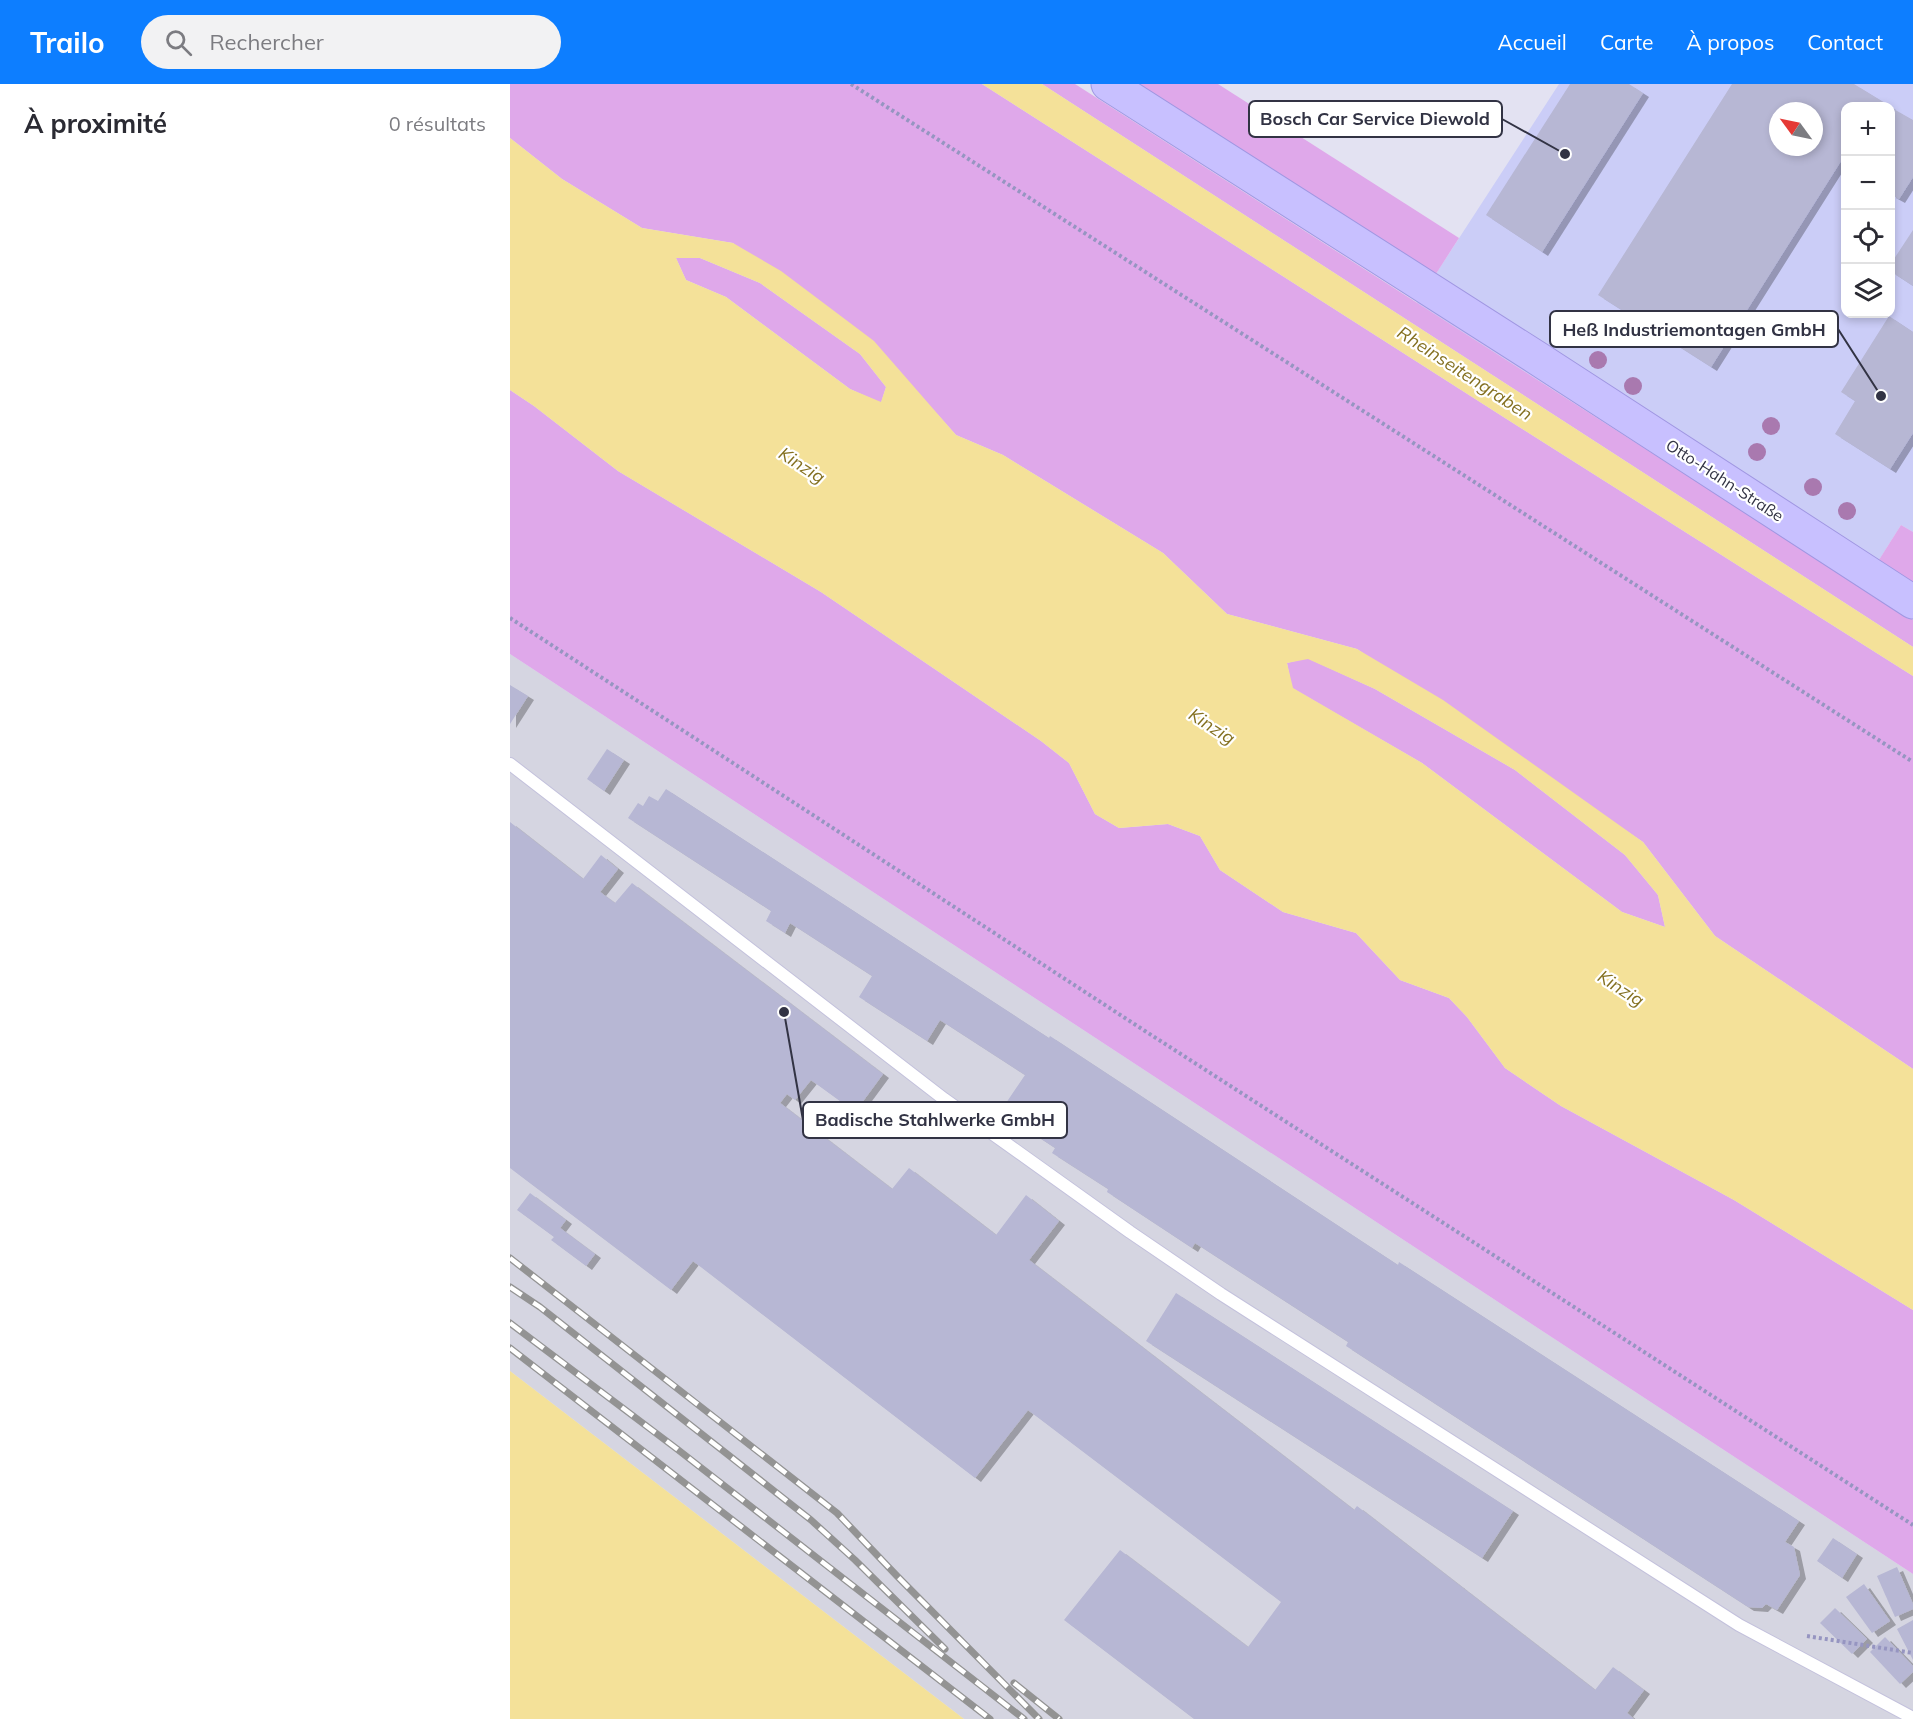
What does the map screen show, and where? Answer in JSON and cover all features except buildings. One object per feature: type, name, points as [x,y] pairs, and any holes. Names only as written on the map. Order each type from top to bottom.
[{"type":"street","name":"Otto-Hahn-Straße","points":[[1108,84],[1913,602]]},
{"type":"lane","points":[[510,764],[944,1099],[1130,1232],[1307,1350],[1739,1625],[1913,1718]]},
{"type":"path","points":[[851,84],[1913,762]]},
{"type":"path","points":[[510,618],[1134,1024],[1913,1525]]},
{"type":"path","points":[[1806,1636],[1913,1653]]},
{"type":"shaded area","points":[[510,84],[982,84],[1913,676],[1913,1069],[1715,936],[1643,842],[1357,649],[1227,614],[1163,553],[1003,455],[956,435],[938,415],[733,243],[642,228],[562,179],[510,138]]},
{"type":"shaded area","points":[[1042,84],[1075,84],[1913,620],[1913,647]]},
{"type":"shaded area","points":[[1134,84],[1218,84],[1459,238],[1434,277]]},
{"type":"shaded area","points":[[1559,84],[1913,84],[1913,532],[1901,525],[1862,587],[1417,303]]},
{"type":"shaded area","points":[[676,258],[700,258],[760,283],[860,354],[886,387],[881,403],[850,389],[726,297],[686,280]]},
{"type":"shaded area","points":[[510,390],[618,471],[821,592],[1041,741],[1069,763],[1095,814],[1119,828],[1168,824],[1200,836],[1220,870],[1283,912],[1356,933],[1400,980],[1449,998],[1467,1017],[1505,1068],[1561,1106],[1734,1200],[1913,1310],[1913,1574],[510,654]]},
{"type":"shaded area","points":[[1901,525],[1913,532],[1913,586],[1877,563]]},
{"type":"shaded area","points":[[510,654],[1913,1574],[1913,1719],[964,1719],[510,1371]]},
{"type":"shaded area","points":[[1307,658],[1375,689],[1515,770],[1625,855],[1658,895],[1665,927],[1622,912],[1422,763],[1292,688],[1287,663]]},
{"type":"water","name":"Rheinseitengraben","points":[[982,84],[1042,84],[1913,647],[1913,676],[1516,425]]},
{"type":"water","name":"Kinzig","points":[[510,138],[562,179],[642,228],[733,243],[781,271],[874,341],[956,435],[1003,455],[1163,553],[1227,614],[1357,649],[1443,700],[1643,842],[1715,936],[1913,1069],[1913,1310],[1734,1200],[1561,1106],[1505,1068],[1467,1017],[1449,998],[1400,980],[1356,933],[1283,912],[1220,870],[1200,836],[1168,824],[1119,828],[1095,814],[1069,763],[1041,741],[821,592],[618,471],[510,390]],"holes":[[[676,258],[700,258],[760,283],[860,354],[886,387],[881,402],[850,389],[726,297],[686,280]],[[1308,659],[1375,689],[1515,770],[1625,855],[1658,895],[1665,927],[1622,912],[1422,763],[1293,688],[1287,663]]]},
{"type":"water","points":[[510,1371],[964,1719],[510,1719]]},
{"type":"railway","points":[[510,1258],[837,1513],[1039,1719]]},
{"type":"railway","points":[[510,1287],[540,1307],[811,1520],[945,1649]]},
{"type":"railway","points":[[510,1323],[677,1449],[1024,1719]]},
{"type":"railway","points":[[510,1348],[990,1719]]},
{"type":"railway","points":[[1014,1683],[1059,1719]]},
{"type":"place","name":"Bosch Car Service Diewold","points":[[1565,154]]},
{"type":"place","name":"Heß Industriemontagen GmbH","points":[[1881,396]]},
{"type":"place","name":"Badische Stahlwerke GmbH","points":[[784,1012]]}]
